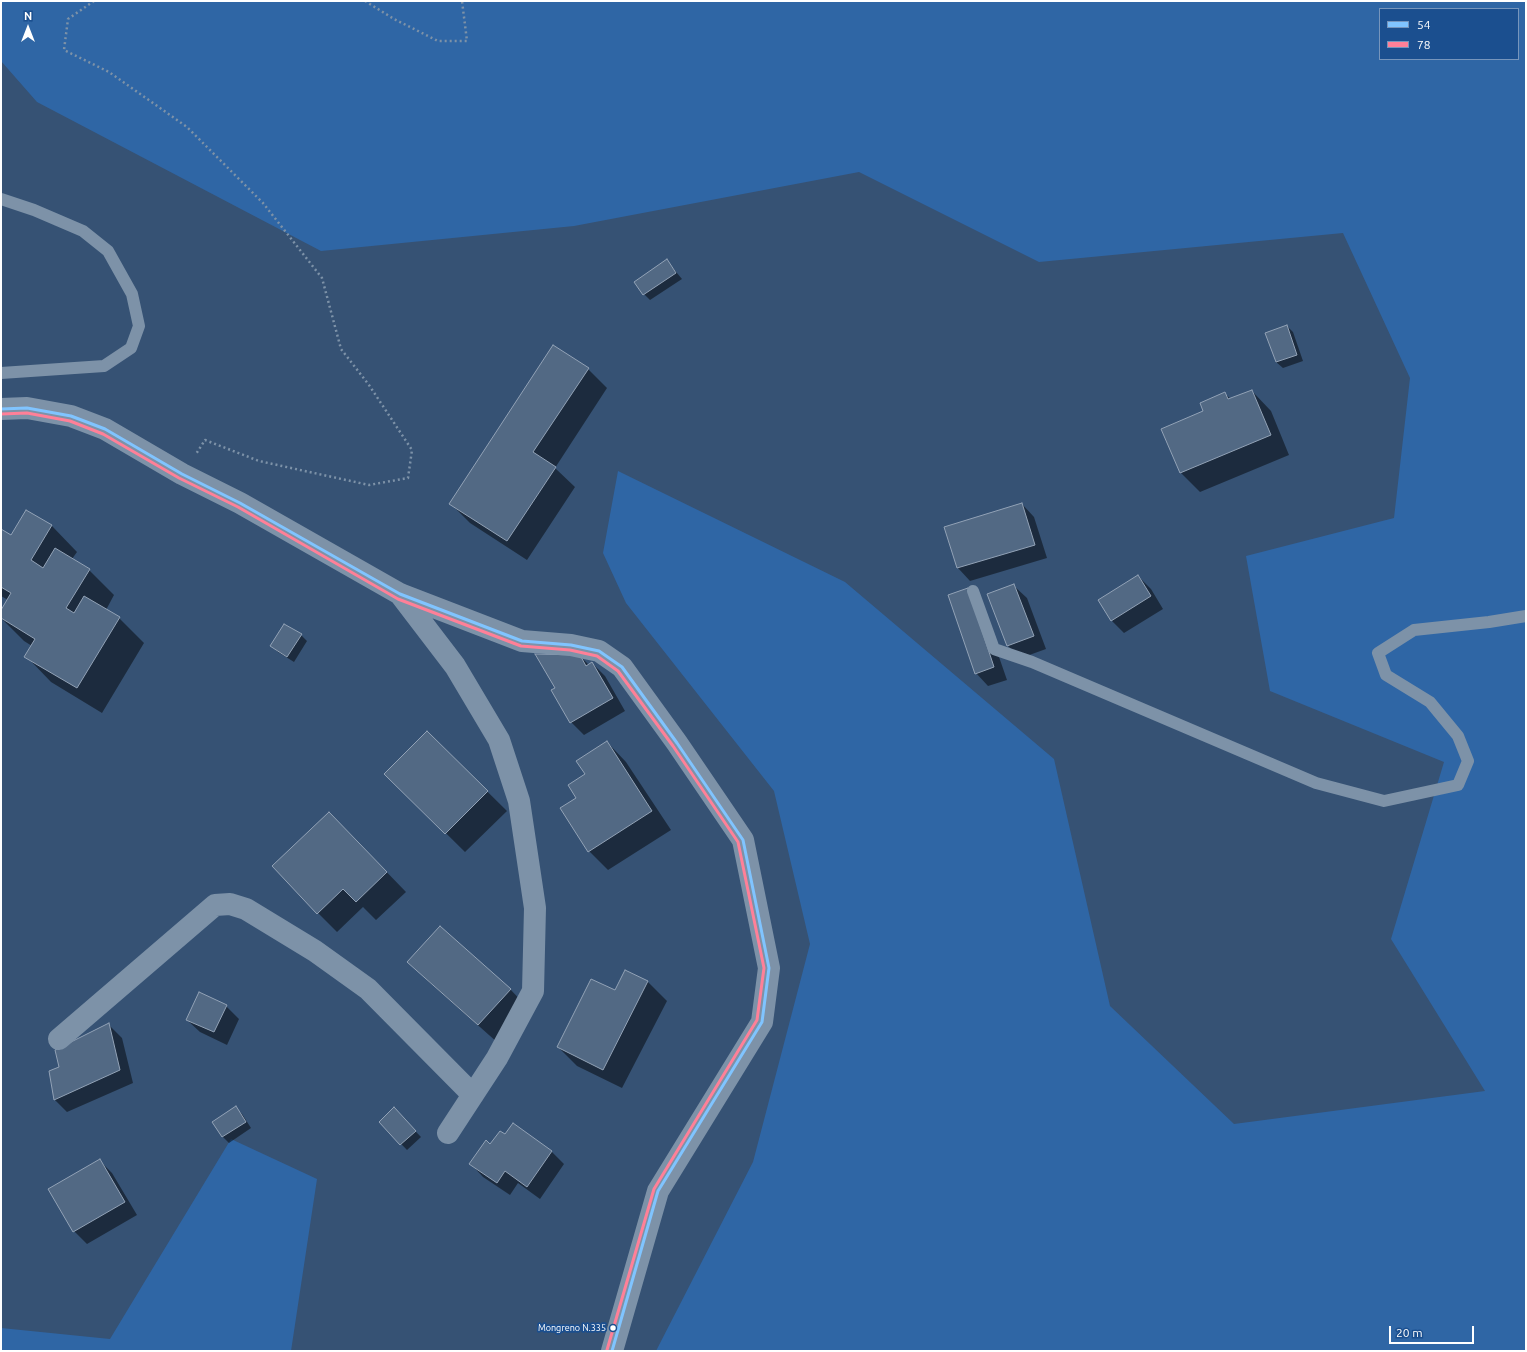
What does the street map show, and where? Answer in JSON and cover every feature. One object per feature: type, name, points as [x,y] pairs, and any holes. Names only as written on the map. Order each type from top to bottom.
[{"type":"street","points":[[1,409],[27,408],[71,416],[105,429],[182,474],[240,503],[400,594],[522,641],[571,645],[599,651],[622,667],[677,743],[743,840],[770,968],[762,1022],[658,1191],[612,1351]]},
{"type":"street","points":[[400,594],[455,666],[499,740],[519,801],[535,908],[533,991],[497,1058],[448,1133]]},
{"type":"street","points":[[59,1039],[215,905],[230,904],[246,909],[315,951],[368,989],[473,1095]]},
{"type":"lane","points":[[1,199],[34,210],[83,231],[108,251],[132,294],[139,326],[131,348],[104,366],[1,373]]},
{"type":"lane","points":[[973,591],[994,650],[1032,662],[1316,783],[1384,801],[1458,785],[1468,761],[1458,736],[1430,702],[1386,675],[1378,653],[1414,630],[1489,622],[1526,616]]},
{"type":"path","points":[[94,1],[68,19],[64,50],[109,72],[187,127],[263,203],[322,278],[341,348],[369,385],[412,450],[408,478],[369,485],[259,461],[205,440],[182,474]]},
{"type":"path","points":[[365,1],[394,19],[438,42],[467,42],[462,1]]},
{"type":"shaded area","points":[[1,1],[1526,1],[1526,1351],[656,1351],[753,1162],[810,944],[774,791],[626,603],[603,553],[618,471],[845,582],[1054,759],[1110,1006],[1234,1124],[1485,1091],[1391,939],[1444,762],[1270,691],[1246,556],[1394,518],[1410,378],[1343,233],[1039,262],[859,172],[574,226],[321,251],[37,102],[1,61]]},
{"type":"shaded area","points":[[231,1139],[317,1179],[291,1351],[1,1351],[1,1328],[110,1339]]},
{"type":"building","points":[[667,259],[676,273],[643,295],[634,282]]},
{"type":"building","points":[[1287,325],[1297,355],[1276,362],[1265,333]]},
{"type":"building","points":[[553,345],[589,368],[533,452],[556,467],[507,541],[449,504]]},
{"type":"building","points":[[1252,390],[1271,435],[1180,473],[1161,429],[1203,411],[1200,403],[1225,392],[1228,399]]},
{"type":"building","points":[[1022,503],[1035,545],[957,568],[944,527]]},
{"type":"building","points":[[26,510],[52,525],[31,560],[43,568],[55,548],[90,569],[66,608],[74,613],[84,596],[120,617],[77,688],[24,657],[35,639],[1,618],[1,610],[11,593],[1,587],[1,529],[11,535]]},
{"type":"building","points":[[1138,575],[1151,596],[1111,621],[1098,600]]},
{"type":"building","points":[[1014,584],[1034,636],[1007,646],[987,594]]},
{"type":"building","points":[[968,588],[994,667],[975,674],[948,595]]},
{"type":"building","points":[[284,624],[302,634],[287,657],[270,646]]},
{"type":"building","points":[[535,654],[580,655],[586,666],[592,662],[613,698],[570,723],[551,690],[555,688]]},
{"type":"building","points":[[427,731],[488,791],[445,834],[384,774]]},
{"type":"building","points":[[607,741],[652,811],[588,852],[560,808],[576,798],[568,785],[585,774],[576,761]]},
{"type":"building","points":[[329,812],[387,872],[356,902],[343,889],[317,914],[272,866]]},
{"type":"building","points":[[440,926],[511,989],[478,1025],[407,962]]},
{"type":"building","points":[[625,970],[648,981],[603,1070],[557,1047],[591,979],[615,990]]},
{"type":"building","points":[[199,992],[227,1005],[214,1032],[186,1020]]},
{"type":"building","points":[[109,1023],[120,1070],[54,1100],[49,1071],[59,1067],[55,1050]]},
{"type":"building","points":[[236,1106],[246,1122],[222,1137],[212,1122]]},
{"type":"building","points":[[394,1107],[416,1131],[400,1145],[379,1122]]},
{"type":"building","points":[[513,1123],[552,1151],[527,1187],[505,1171],[497,1183],[469,1164],[486,1140],[490,1144],[500,1131],[505,1134]]},
{"type":"building","points":[[100,1159],[125,1202],[73,1232],[48,1189]]},
{"type":"transit line","name":"54","points":[[1,409],[27,408],[71,416],[105,429],[182,474],[240,503],[400,594],[522,641],[571,645],[599,651],[622,667],[677,743],[743,840],[769,968],[762,1022],[658,1191],[612,1351]]},
{"type":"transit line","name":"78","points":[[1,414],[27,413],[70,421],[103,434],[179,478],[238,507],[398,599],[521,646],[570,650],[597,656],[618,671],[673,746],[738,842],[764,968],[757,1020],[654,1189],[607,1350]]},
{"type":"place","name":"Mongreno N.335","points":[[613,1328]]}]
